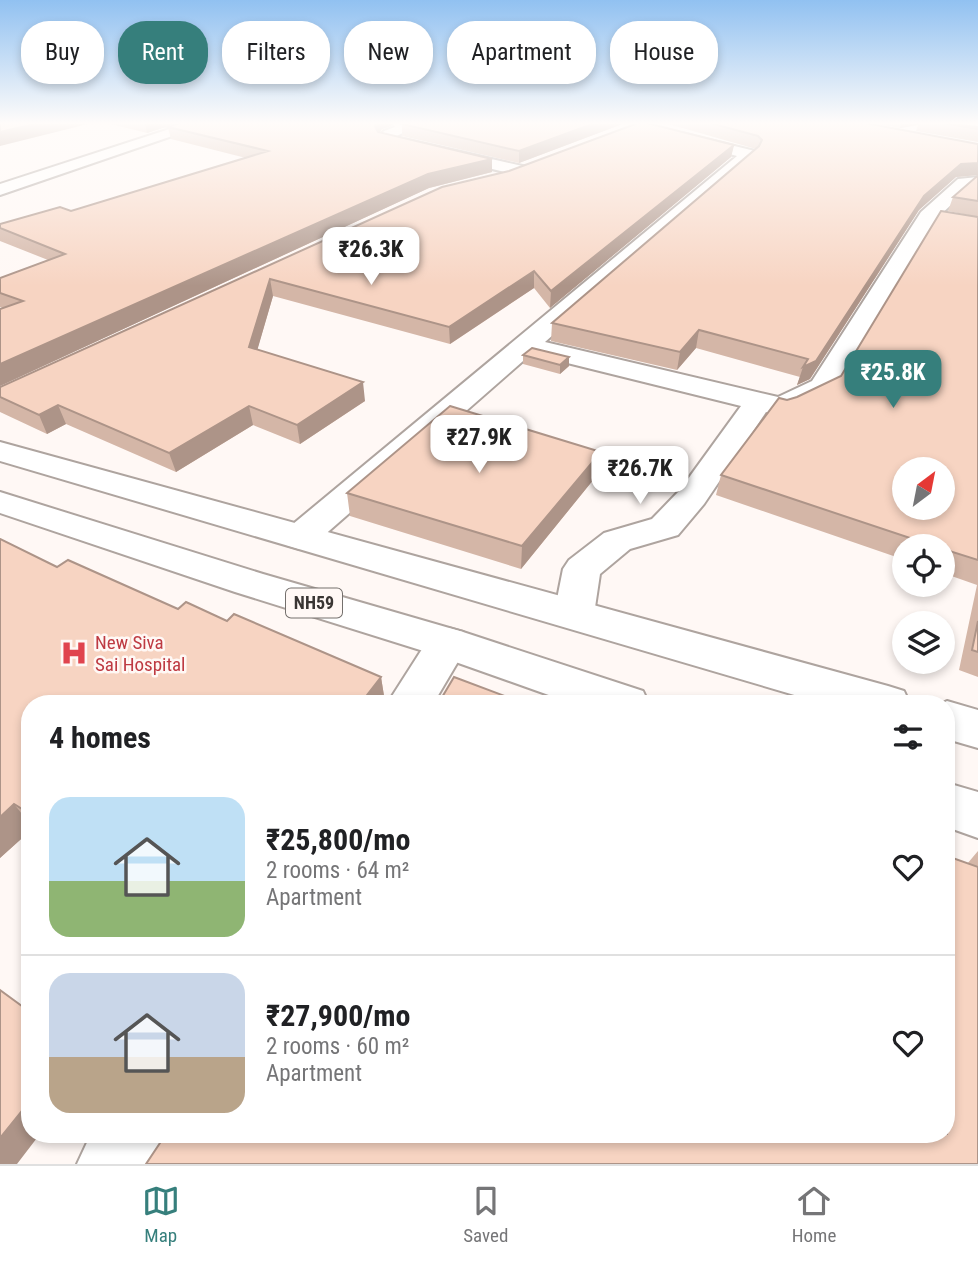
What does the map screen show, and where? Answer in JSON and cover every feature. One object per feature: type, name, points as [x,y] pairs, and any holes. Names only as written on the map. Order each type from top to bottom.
[{"type":"main road","points":[[0,190],[38,177]]},
{"type":"main road","points":[[475,185],[501,177]]},
{"type":"main road","points":[[300,537],[722,177]]},
{"type":"main road","points":[[526,345],[781,407],[822,387],[964,183],[978,183]]},
{"type":"main road","points":[[574,614],[582,569],[617,541],[665,527],[692,496],[758,403]]},
{"type":"main road","points":[[0,451],[857,695]]},
{"type":"main road","name":"NH59","points":[[0,502],[249,583],[448,643],[601,695]]},
{"type":"main road","points":[[415,695],[448,643]]},
{"type":"main road","points":[[955,722],[978,729]]},
{"type":"main road","points":[[955,808],[978,815]]},
{"type":"main road","points":[[112,1164],[125,1143]]},
{"type":"building","points":[[182,177],[421,177],[0,364],[0,309],[23,301],[0,293],[0,278],[65,254],[0,228],[0,224],[60,207],[71,211]]},
{"type":"building","points":[[483,177],[693,177],[551,291],[534,271],[449,327],[270,279],[249,347],[363,382],[297,425],[249,406],[169,453],[58,405],[39,415],[0,397],[0,387],[442,187]]},
{"type":"building","points":[[722,177],[946,177],[924,196],[816,361],[803,367],[808,359],[699,330],[680,352],[552,323]]},
{"type":"building","points":[[976,177],[978,177],[978,201],[953,197]]},
{"type":"building","points":[[941,211],[978,217],[978,560],[955,553],[955,534],[898,534],[721,475],[779,398],[787,400],[841,376]]},
{"type":"building","points":[[532,348],[569,357],[560,365],[523,355]]},
{"type":"building","points":[[450,406],[601,452],[522,546],[347,493]]},
{"type":"building","points":[[0,539],[57,567],[68,560],[178,609],[186,602],[227,621],[234,614],[381,677],[367,695],[21,695],[21,808],[14,804],[0,817]]},
{"type":"building","points":[[978,621],[978,652],[972,650]]},
{"type":"building","points":[[454,677],[502,695],[443,695]]},
{"type":"building","points":[[955,859],[978,867],[978,1164],[146,1164],[160,1143],[955,1143]]},
{"type":"building","points":[[0,990],[21,1005],[21,1112],[0,1138]]},
{"type":"place","name":"New Siva Sai Hospital","points":[[74,653]]}]
